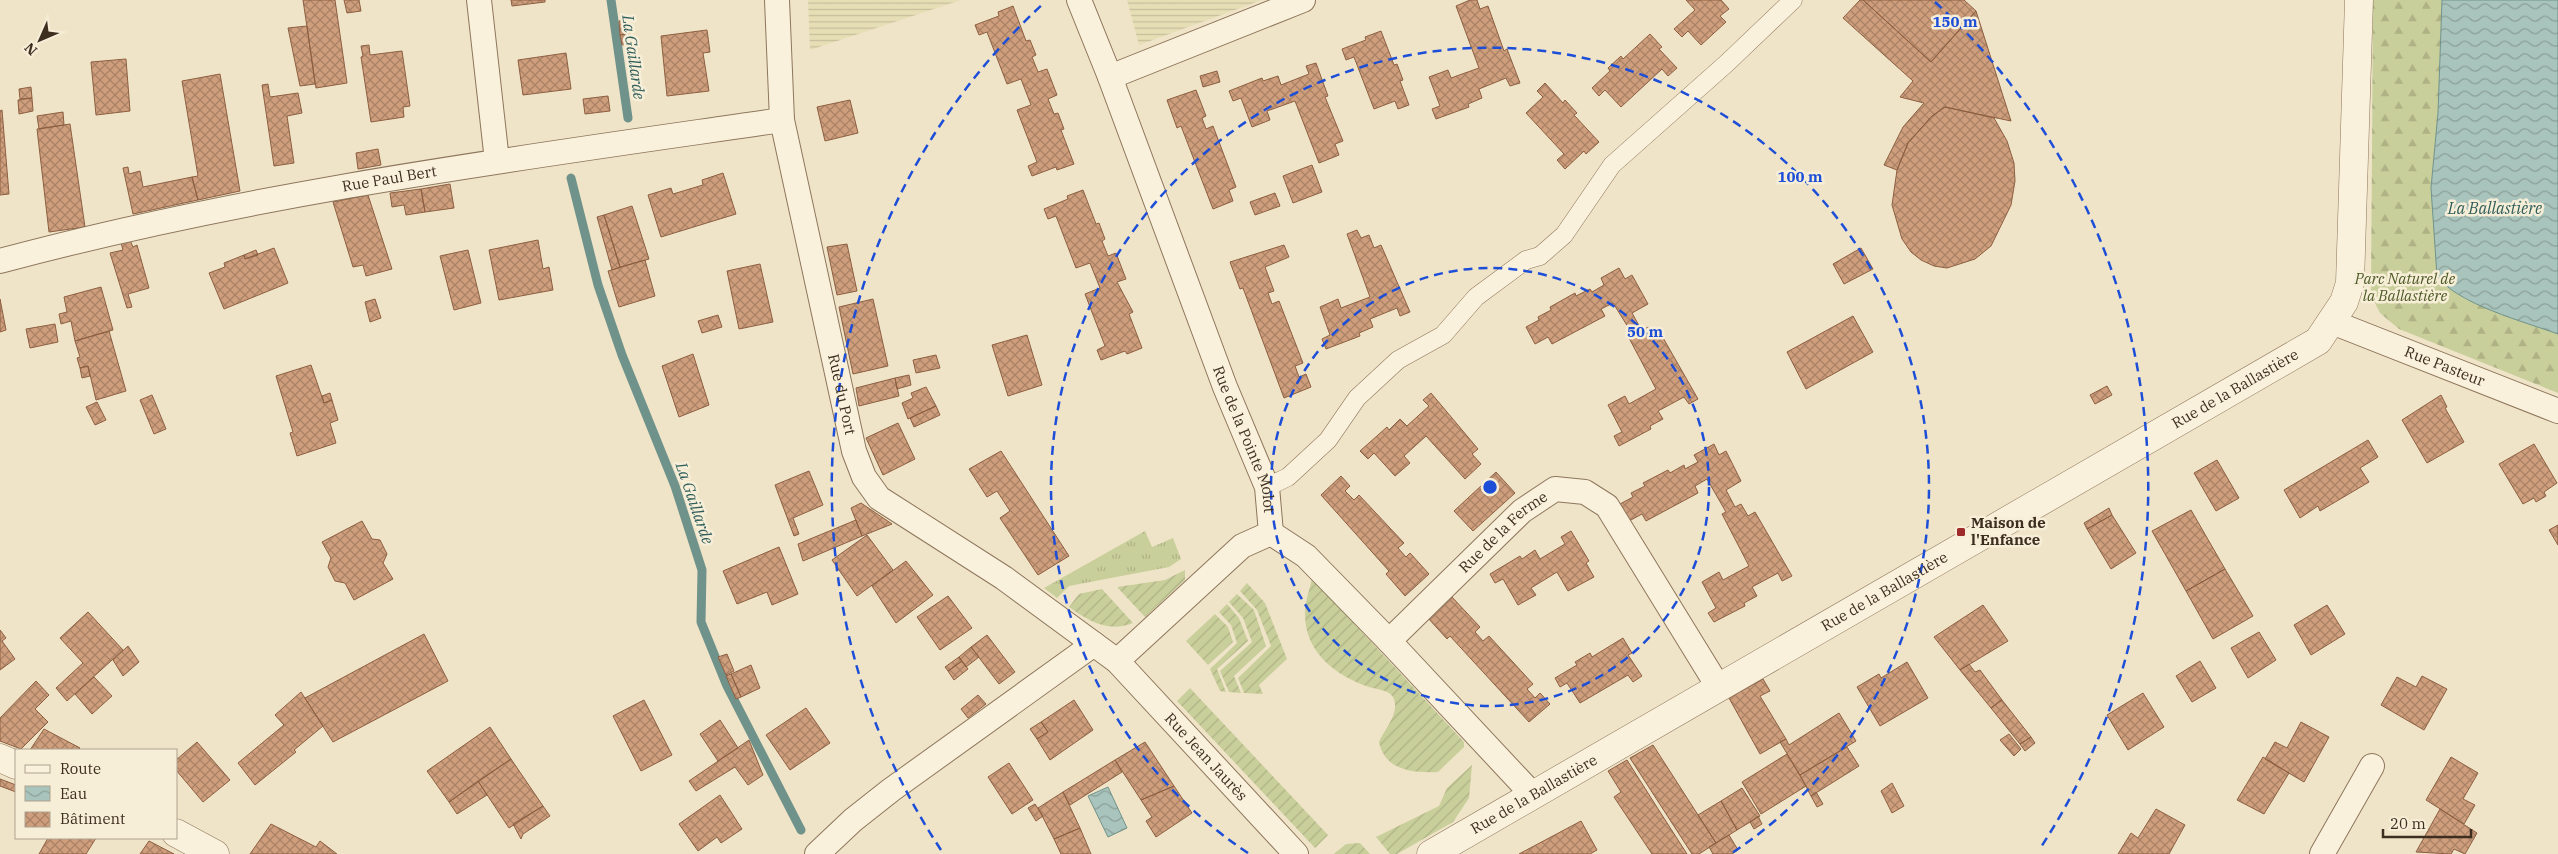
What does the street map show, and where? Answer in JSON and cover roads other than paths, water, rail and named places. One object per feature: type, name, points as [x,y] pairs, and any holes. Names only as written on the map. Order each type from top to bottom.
[{"type":"street","points":[[479,0],[497,162]]},
{"type":"street","name":"Rue du Port","points":[[777,0],[782,120],[854,451],[864,477],[879,498],[1004,578],[1117,661]]},
{"type":"street","name":"Rue de la Pointe Molot","points":[[1079,0],[1110,77],[1225,387],[1267,488],[1271,533],[1306,556],[1389,641],[1533,795]]},
{"type":"street","points":[[1110,77],[1303,0]]},
{"type":"street","points":[[1267,488],[1288,477],[1328,440],[1357,398],[1398,360],[1443,335],[1476,297],[1526,260],[1540,256],[1564,235],[1612,165],[1793,0]]},
{"type":"street","name":"Rue de la Ballastière","points":[[1431,854],[2318,341],[2344,302],[2350,282],[2359,0]]},
{"type":"street","name":"Rue Paul Bert","points":[[0,261],[88,238],[335,187],[782,120]]},
{"type":"street","name":"Rue Pasteur","points":[[2332,322],[2558,411]]},
{"type":"street","name":"Rue de la Ferme","points":[[1389,641],[1522,511],[1555,489],[1585,492],[1607,506],[1719,688]]},
{"type":"street","points":[[1117,661],[1242,546],[1271,533]]},
{"type":"street","points":[[817,854],[853,820],[891,790],[1094,644]]},
{"type":"street","name":"Rue Jean Jaurès","points":[[1117,661],[1296,854]]},
{"type":"street","points":[[0,758],[15,765]]},
{"type":"street","points":[[2322,854],[2372,766]]},
{"type":"street","points":[[178,834],[215,854]]},
{"type":"water","name":"La Ballastière","points":[[2442,0],[2558,0],[2558,334],[2510,318],[2475,303],[2447,286],[2437,276],[2431,188],[2438,113]]},
{"type":"water","points":[[1108,787],[1127,828],[1108,837],[1088,796]]},
{"type":"waterway","name":"La Gaillarde","points":[[611,0],[628,118]]},
{"type":"waterway","name":"La Gaillarde","points":[[571,178],[598,285],[622,355],[675,486],[702,570],[701,622],[727,686],[801,830]]},
{"type":"place","name":"Maison de l'Enfance","points":[[1961,532]]},
{"type":"park label","name":"Parc Naturel de la Ballastière","points":[[2405,288]]}]
